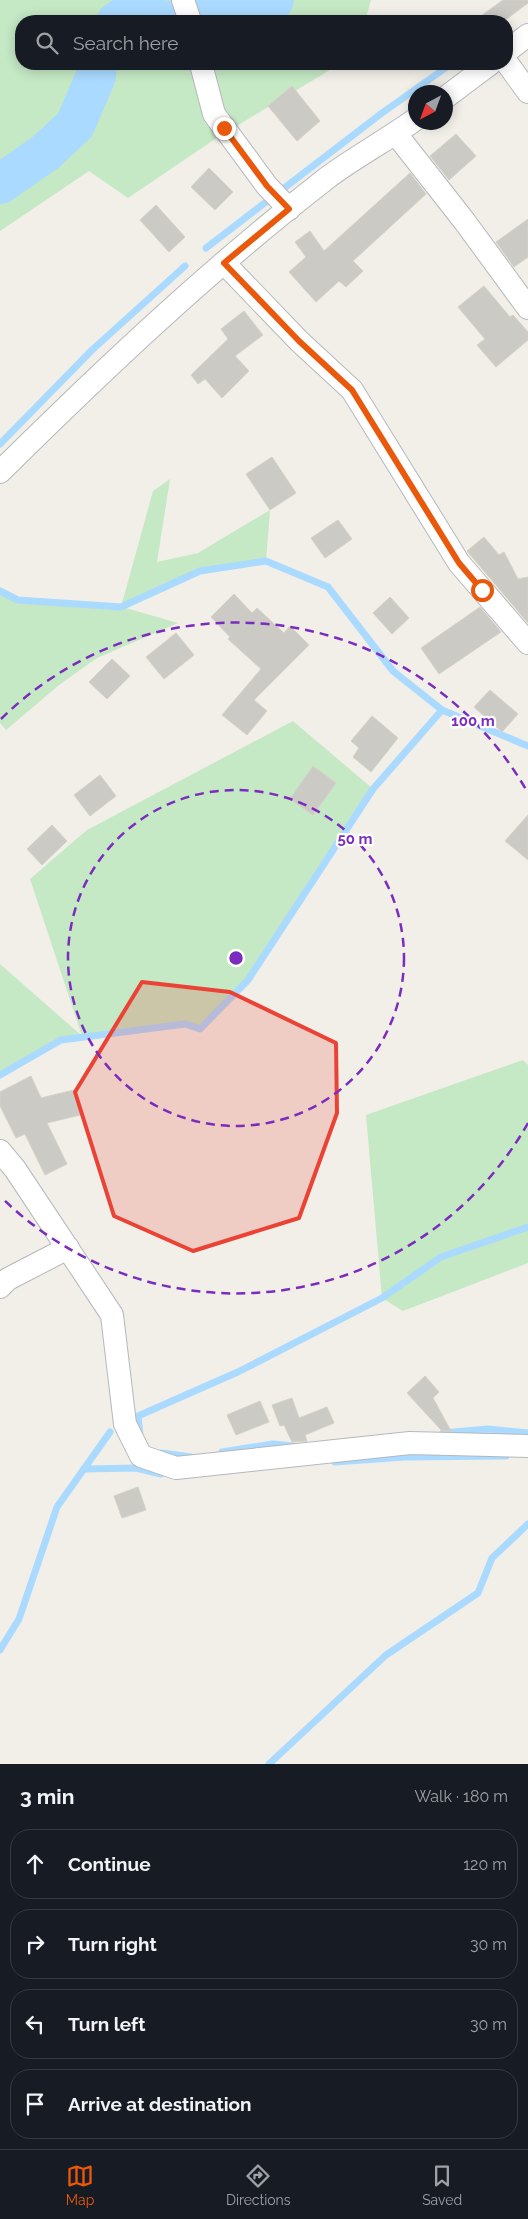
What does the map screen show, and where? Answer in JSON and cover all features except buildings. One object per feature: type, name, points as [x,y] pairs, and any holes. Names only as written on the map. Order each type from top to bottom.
[{"type":"street","points":[[183,0],[188,15]]},
{"type":"street","points":[[513,47],[528,36]]},
{"type":"street","points":[[203,70],[214,114],[267,186],[289,209]]},
{"type":"street","points":[[453,92],[482,70]]},
{"type":"street","points":[[512,70],[528,92]]},
{"type":"street","points":[[0,472],[102,371],[224,263],[329,177],[408,125]]},
{"type":"street","points":[[396,134],[465,222],[528,308]]},
{"type":"street","points":[[224,263],[299,341],[352,390],[459,563],[528,643]]},
{"type":"street","points":[[0,1151],[15,1169],[112,1315],[125,1424],[141,1456],[176,1468],[410,1443],[528,1446]]},
{"type":"street","points":[[0,1287],[8,1279],[68,1248]]},
{"type":"highlighted area","points":[[142,982],[230,992],[336,1043],[337,1113],[299,1218],[193,1251],[114,1216],[75,1092]]},
{"type":"green space","points":[[0,0],[371,0],[367,15],[15,15],[15,70],[330,70],[218,137],[128,198],[89,171],[0,231]]},
{"type":"green space","points":[[170,479],[157,562],[198,553],[270,510],[266,561],[200,571],[122,607],[178,623],[97,658],[59,685],[6,730],[0,723],[0,591],[18,600],[121,607],[153,491]]},
{"type":"green space","points":[[293,721],[373,789],[248,980],[200,1029],[184,1024],[61,1040],[0,1075],[0,964],[82,1036],[30,879],[87,830]]},
{"type":"green space","points":[[523,1060],[528,1065],[528,1263],[403,1311],[382,1298],[366,1115]]},
{"type":"waterway","points":[[217,15],[229,5],[264,6],[274,0]]},
{"type":"waterway","points":[[126,15],[133,15]]},
{"type":"waterway","points":[[0,184],[46,152],[75,125],[96,76],[96,70]]},
{"type":"waterway","points":[[206,248],[382,113],[443,70]]},
{"type":"waterway","points":[[0,444],[92,350],[185,266]]},
{"type":"waterway","points":[[0,591],[18,600],[121,607],[200,571],[266,561],[328,587],[393,671],[442,710],[528,746]]},
{"type":"waterway","points":[[0,1075],[61,1040],[185,1024],[200,1029],[248,980],[373,789],[442,710]]},
{"type":"waterway","points":[[140,1435],[138,1416],[240,1371],[382,1298],[441,1257],[528,1227]]},
{"type":"waterway","points":[[443,1433],[488,1429],[528,1433]]},
{"type":"waterway","points":[[0,1650],[19,1619],[57,1507],[110,1432]]},
{"type":"waterway","points":[[222,1452],[273,1444],[293,1446]]},
{"type":"waterway","points":[[162,1453],[191,1457]]},
{"type":"waterway","points":[[335,1462],[404,1457],[506,1456]]},
{"type":"waterway","points":[[84,1469],[136,1468],[161,1474]]},
{"type":"waterway","points":[[269,1764],[386,1655],[478,1593],[492,1558],[528,1524]]},
{"type":"route","points":[[224,128],[267,186],[289,209],[224,263],[299,341],[352,390],[425,505],[459,563],[482,590]]}]
